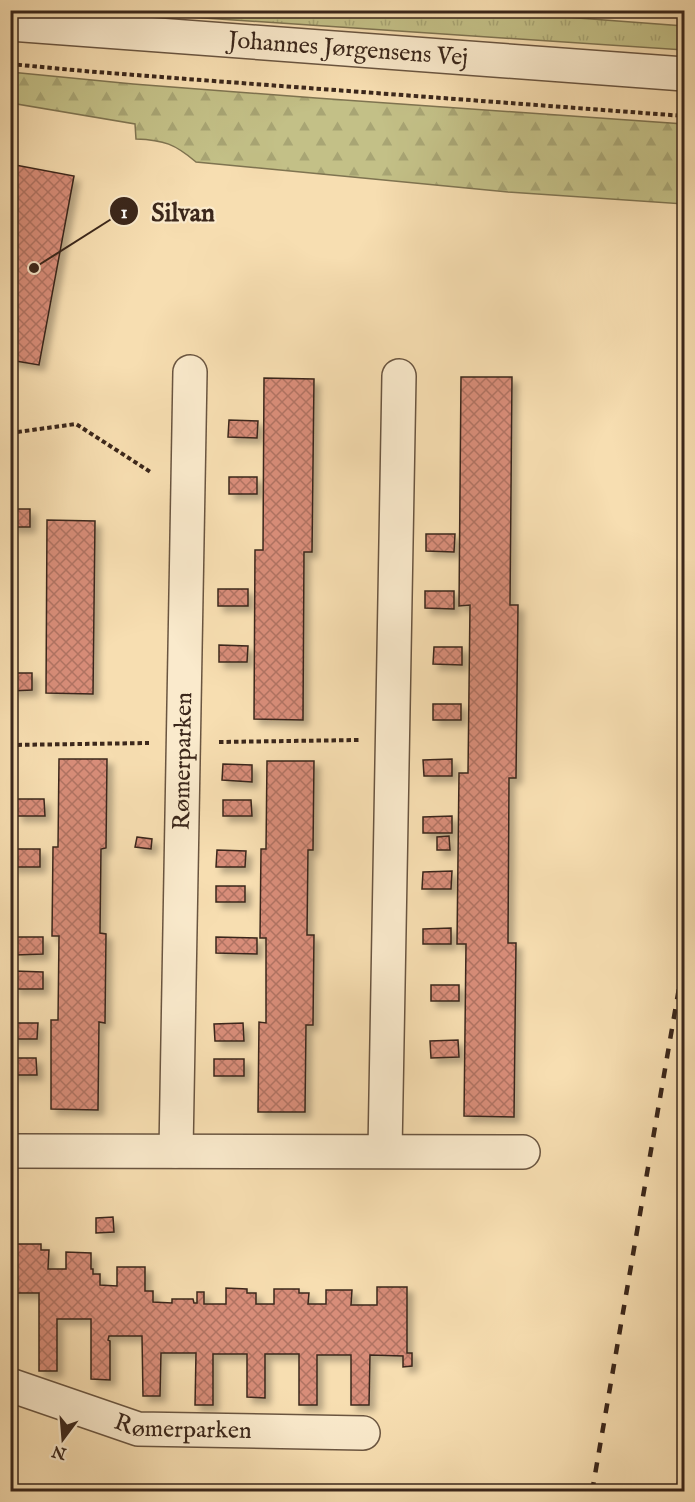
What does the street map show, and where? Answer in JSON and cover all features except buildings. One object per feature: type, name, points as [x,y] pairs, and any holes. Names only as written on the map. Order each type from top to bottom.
[{"type":"street","name":"Johannes Jørgensens Vej","points":[[10,24],[684,74]]},
{"type":"street","name":"Rømerparken","points":[[176,1151],[190,372]]},
{"type":"street","points":[[385,1151],[399,376]]},
{"type":"street","points":[[10,1151],[523,1152]]},
{"type":"street","name":"Rømerparken","points":[[10,1385],[138,1429],[363,1433]]},
{"type":"path","points":[[10,64],[684,116]]},
{"type":"path","points":[[10,433],[75,424],[188,495]]},
{"type":"path","points":[[677,1491],[684,1455]]},
{"type":"green space","points":[[470,10],[684,26],[684,50],[99,11]]},
{"type":"green space","points":[[10,72],[133,84],[684,124],[684,204],[508,192],[196,162],[169,144],[136,139],[135,124],[11,103]]},
{"type":"railway","points":[[592,1492],[684,959]]},
{"type":"place","name":"Silvan","points":[[34,268]]}]
